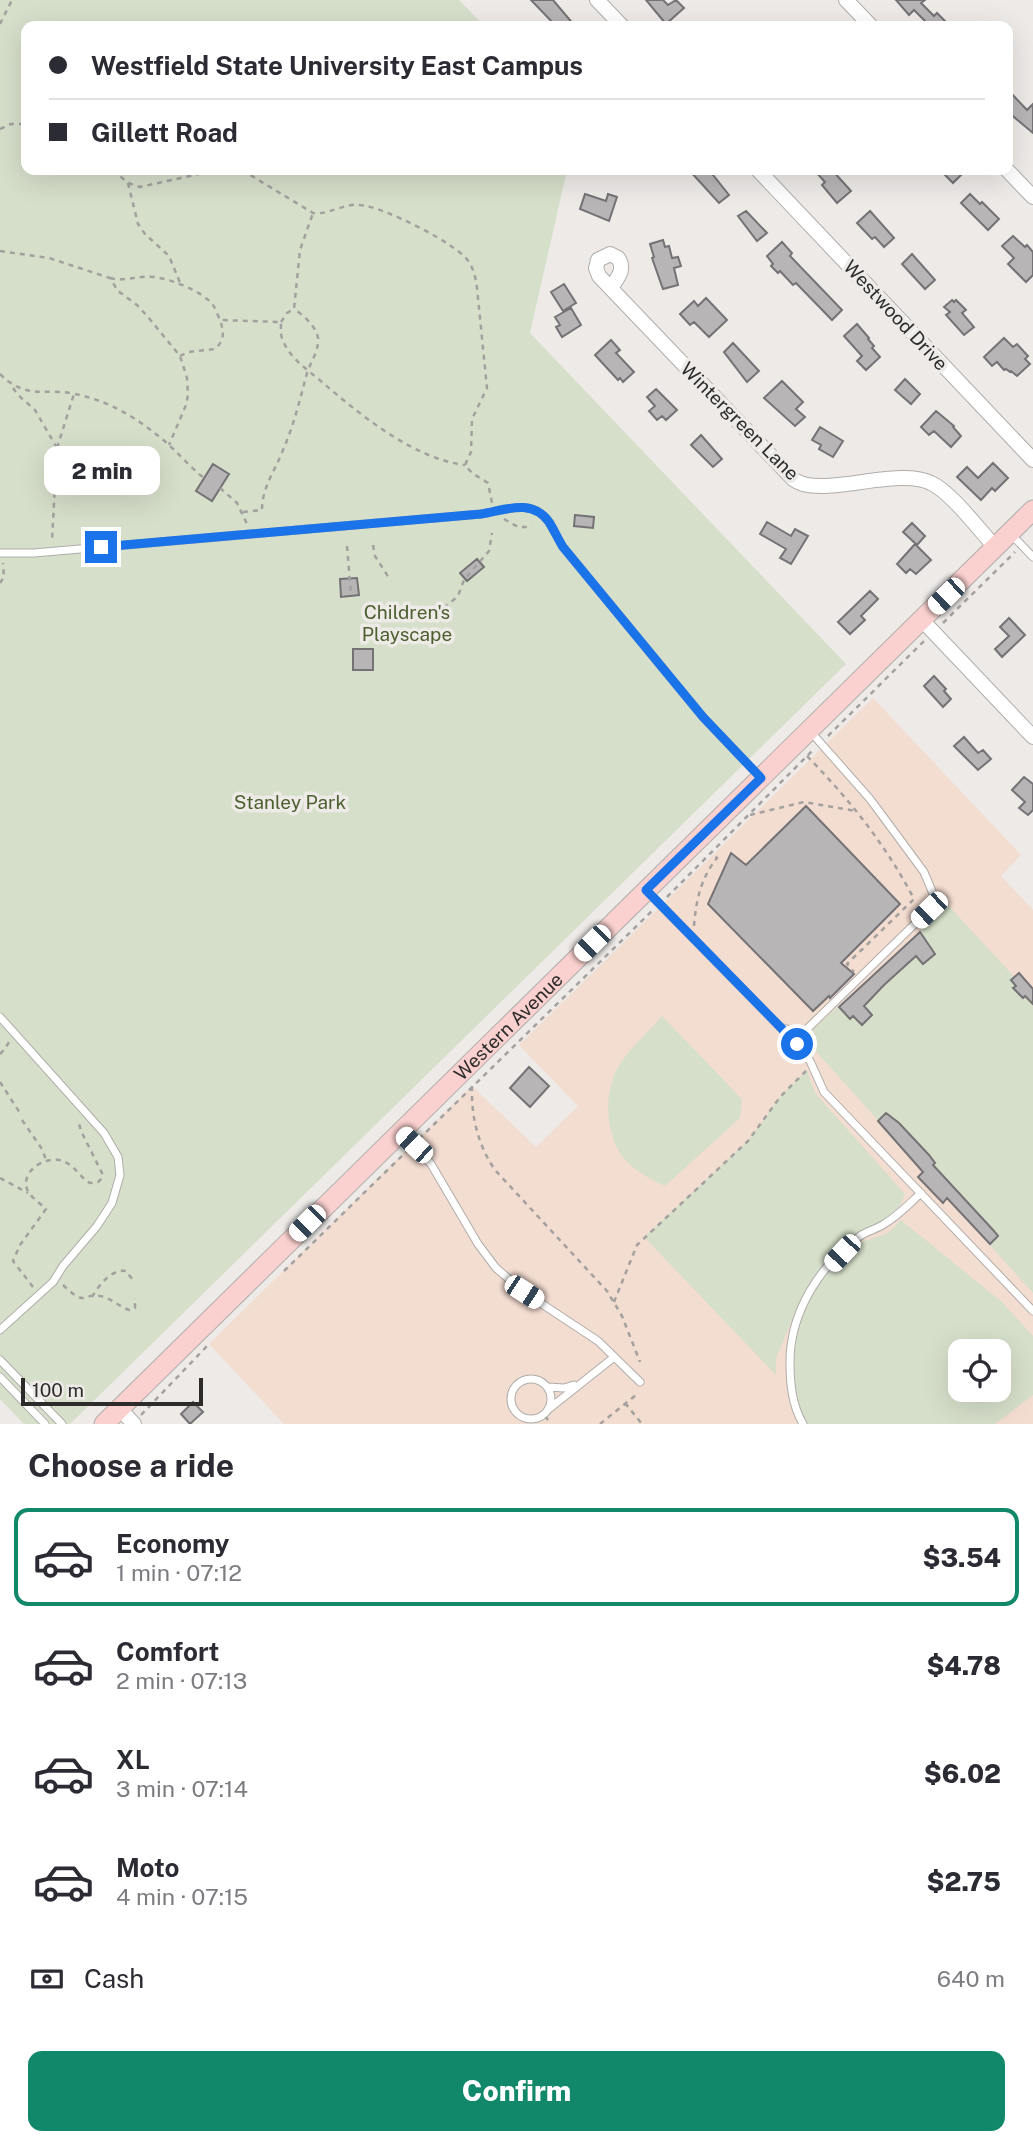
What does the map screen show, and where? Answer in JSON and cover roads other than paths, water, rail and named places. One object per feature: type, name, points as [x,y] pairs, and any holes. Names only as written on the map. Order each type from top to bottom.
[{"type":"main road","name":"Western Avenue","points":[[104,1424],[129,1418],[407,1138],[653,897],[761,778],[816,736],[927,626],[996,548],[1016,539],[1033,510]]},
{"type":"street","points":[[597,0],[617,21]]},
{"type":"street","points":[[846,0],[866,21]]},
{"type":"street","name":"Westwood Drive","points":[[763,175],[1033,460]]},
{"type":"street","points":[[1012,175],[1033,197]]},
{"type":"street","name":"Wintergreen Lane","points":[[611,288],[798,483],[816,485],[909,478],[925,480],[948,496],[996,548]]},
{"type":"street","points":[[927,626],[1033,737]]},
{"type":"lane","points":[[1,552],[51,551],[481,514],[523,507],[536,511],[546,519],[563,547],[703,717],[761,778]]},
{"type":"lane","points":[[1016,539],[1033,557]]},
{"type":"lane","points":[[780,1027],[793,1031],[806,1030],[933,906],[932,887],[909,852],[870,799],[816,736]]},
{"type":"lane","points":[[653,897],[780,1027],[810,1061],[824,1091],[1033,1311]]},
{"type":"lane","points":[[0,1017],[83,1107],[115,1149],[120,1166],[119,1184],[112,1203],[97,1226],[53,1282],[0,1330]]},
{"type":"lane","points":[[407,1138],[431,1164],[478,1244],[496,1268],[524,1292],[598,1341],[640,1382]]},
{"type":"lane","points":[[803,1424],[796,1411],[792,1392],[790,1357],[792,1334],[798,1313],[819,1277],[842,1253],[862,1235],[885,1224],[921,1193]]},
{"type":"lane","points":[[547,1412],[552,1396],[541,1380],[528,1378],[516,1385],[511,1397],[514,1409],[523,1417],[535,1419],[547,1412],[613,1358]]},
{"type":"lane","points":[[0,1360],[62,1424]]},
{"type":"lane","points":[[0,1377],[45,1424]]},
{"type":"lane","points":[[548,1387],[564,1388],[584,1381]]},
{"type":"park label","name":"Children's Playscape","points":[[407,623]]},
{"type":"park label","name":"Stanley Park","points":[[290,802]]}]
